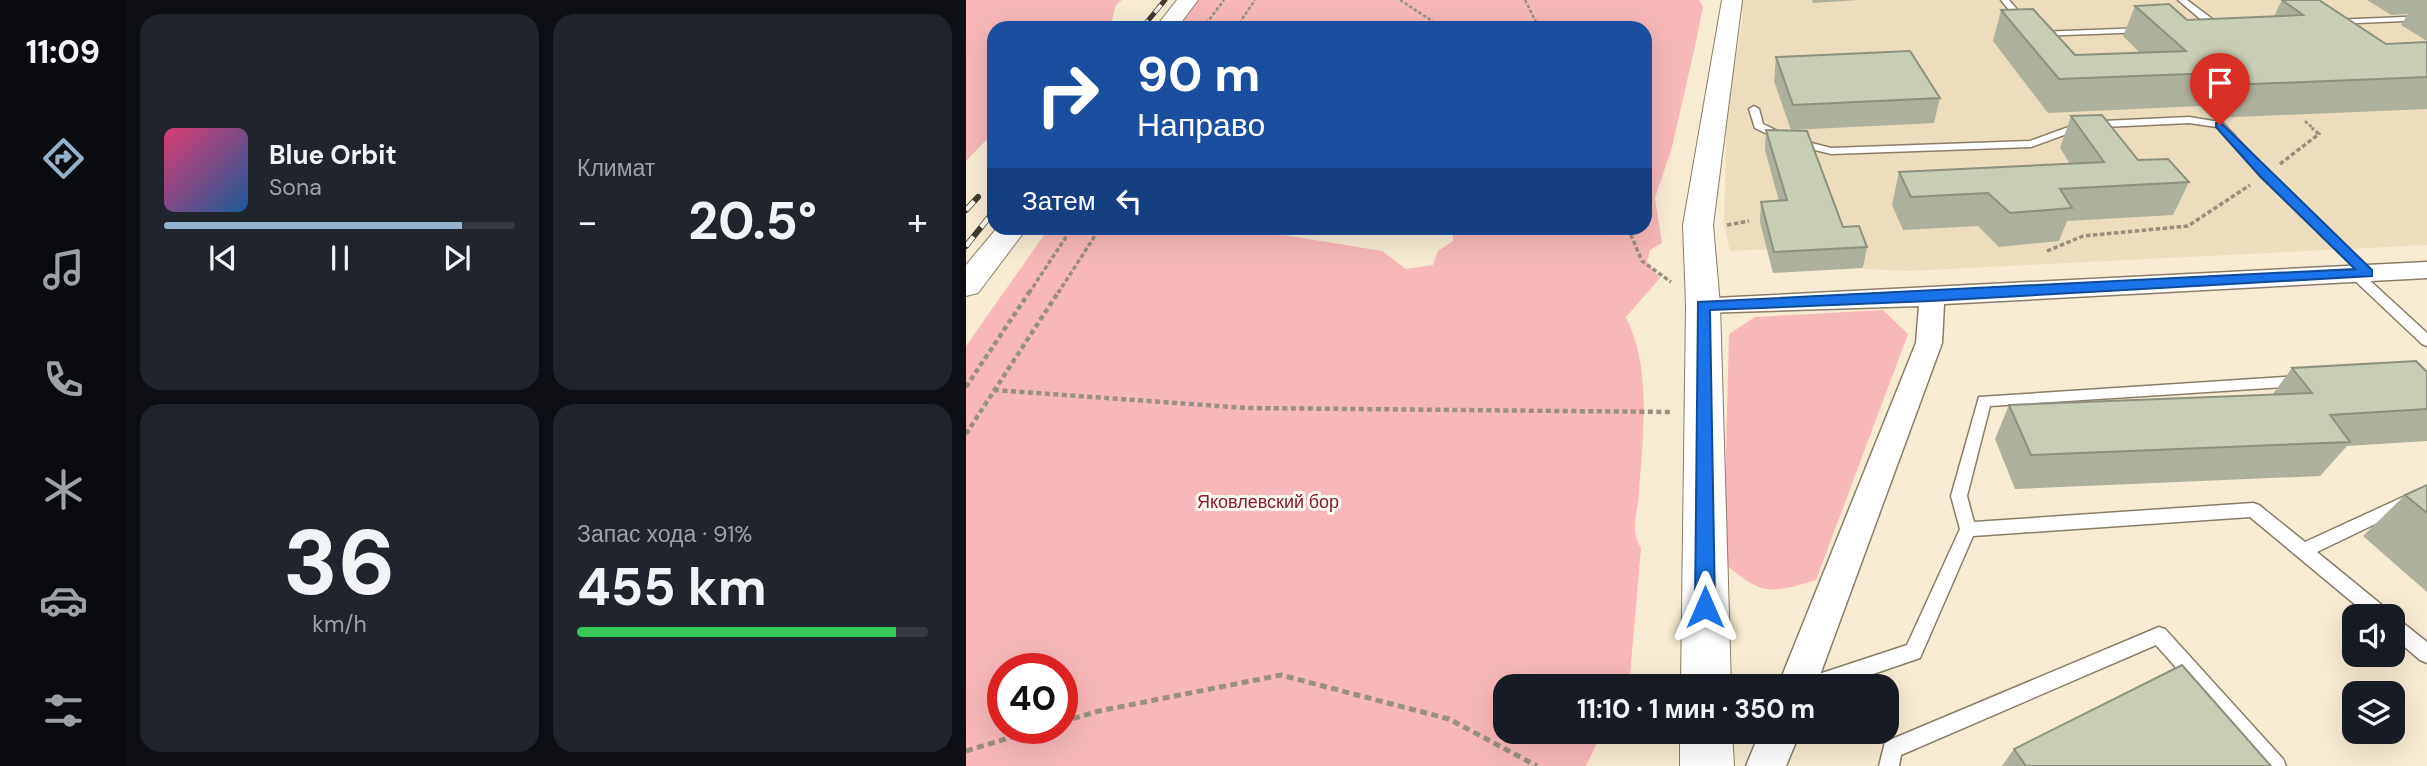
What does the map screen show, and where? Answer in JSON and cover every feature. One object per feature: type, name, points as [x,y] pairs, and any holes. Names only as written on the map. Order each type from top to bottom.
[{"type":"street","points":[[1172,21],[1188,0]]},
{"type":"street","points":[[1706,674],[1703,305],[1698,225],[1732,0]]},
{"type":"street","points":[[966,285],[1006,235]]},
{"type":"street","points":[[1703,305],[1931,297],[2427,270]]},
{"type":"street","points":[[1802,674],[1929,343],[1931,297]]},
{"type":"street","points":[[1706,744],[1707,766]]},
{"type":"street","points":[[1766,766],[1775,744]]},
{"type":"lane","points":[[2005,0],[2034,34],[2159,29]]},
{"type":"lane","points":[[2182,0],[2215,27]]},
{"type":"lane","points":[[2317,23],[2427,18]]},
{"type":"lane","points":[[2201,27],[2228,26]]},
{"type":"lane","points":[[1754,109],[1758,126],[1788,140],[1830,151],[2031,144],[2082,125],[2189,120],[2220,125],[2427,341]]},
{"type":"lane","points":[[1846,674],[1913,652],[1968,529],[1959,496],[1984,401],[2316,380]]},
{"type":"lane","points":[[2303,551],[2427,492]]},
{"type":"lane","points":[[1968,529],[2253,510],[2367,604]]},
{"type":"lane","points":[[1889,766],[1892,749],[2159,635],[2276,766]]},
{"type":"lane","points":[[2405,636],[2427,654]]},
{"type":"path","points":[[1208,21],[1224,0]]},
{"type":"path","points":[[1241,21],[1255,0]]},
{"type":"path","points":[[1400,0],[1432,21]]},
{"type":"path","points":[[1525,0],[1536,21]]},
{"type":"path","points":[[2047,251],[2083,236],[2188,226],[2266,175],[2319,134],[2305,121]]},
{"type":"path","points":[[966,387],[1067,235]]},
{"type":"path","points":[[966,434],[1095,235]]},
{"type":"path","points":[[1631,235],[1643,261],[1703,305]]},
{"type":"path","points":[[995,390],[1247,408],[1704,413]]},
{"type":"path","points":[[1078,717],[1281,675],[1449,719],[1537,766]]},
{"type":"path","points":[[966,751],[989,744]]},
{"type":"shaded area","points":[[1741,0],[2427,0],[2427,245],[1908,271],[1865,269],[1857,245],[1730,251],[1724,225],[1727,110],[1743,16]]},
{"type":"green space","points":[[966,0],[1122,0],[1116,5],[1112,21],[987,21],[987,139],[966,161]]},
{"type":"green space","name":"Яковлевский бор","points":[[1196,0],[1699,0],[1703,7],[1695,46],[1672,147],[1655,198],[1662,243],[1650,250],[1647,262],[1660,278],[1626,317],[1640,359],[1644,403],[1635,521],[1635,534],[1641,548],[1630,674],[1493,674],[1493,744],[1596,744],[1586,766],[966,766],[966,346],[1044,235],[1284,235],[1382,251],[1406,269],[1433,265],[1438,251],[1453,241],[1453,235],[1652,235],[1652,21],[1180,21]]},
{"type":"green space","points":[[1883,310],[1908,334],[1816,580],[1787,588],[1766,589],[1757,586],[1723,562],[1729,334],[1755,317]]},
{"type":"building","points":[[2282,0],[2319,0],[2386,44],[2427,42],[2427,77],[2229,85],[2216,73],[2059,79],[2001,10],[2033,9],[2075,55],[2186,51],[2135,6],[2169,4],[2187,20],[2303,15]]},
{"type":"building","points":[[1910,51],[1940,98],[1793,105],[1776,57]]},
{"type":"building","points":[[2102,115],[2138,160],[2168,159],[2189,182],[2060,189],[2072,208],[2010,213],[1988,193],[1911,197],[1899,172],[2104,162],[2071,116]]},
{"type":"building","points":[[1766,130],[1807,131],[1843,227],[1859,226],[1867,247],[1774,252],[1761,202],[1787,200]]},
{"type":"building","points":[[2416,361],[2427,372],[2427,409],[2330,415],[2350,442],[2031,455],[2009,405],[2312,393],[2292,368]]},
{"type":"building","points":[[2427,485],[2427,513],[2405,495]]},
{"type":"building","points":[[2182,665],[2271,766],[2026,766],[2014,749]]},
{"type":"railway","points":[[1148,21],[1165,0]]},
{"type":"railway","points":[[966,210],[978,197]]},
{"type":"railway","points":[[966,246],[987,220]]},
{"type":"route","points":[[1705,607],[1703,305],[1931,297],[2367,273],[2266,175],[2220,125]]}]
